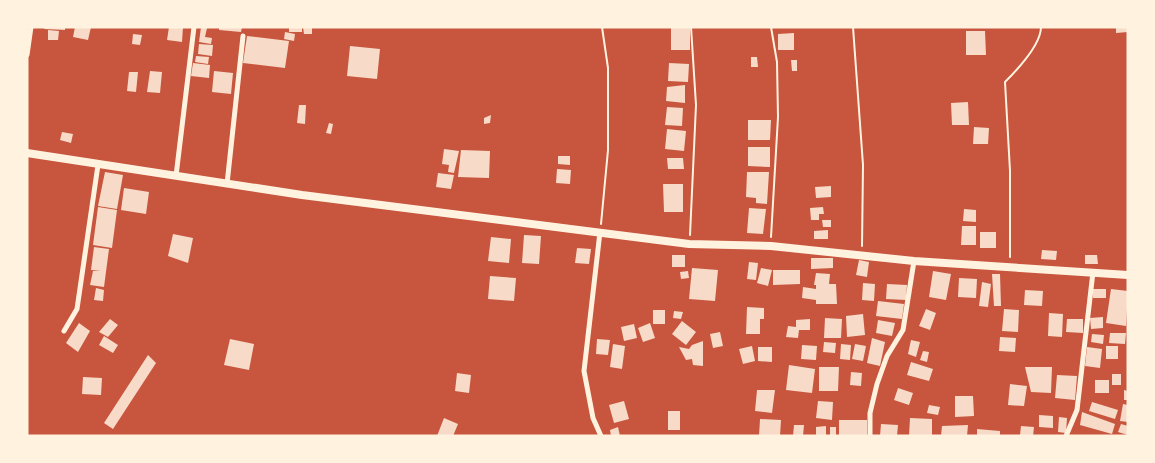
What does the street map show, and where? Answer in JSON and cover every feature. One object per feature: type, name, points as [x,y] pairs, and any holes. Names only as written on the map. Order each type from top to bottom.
[{"type":"main road","points":[[27,153],[302,195],[689,244],[771,246],[914,261],[1128,275]]},
{"type":"street","points":[[27,55],[31,27]]},
{"type":"street","points":[[176,176],[194,27]]},
{"type":"street","points":[[228,184],[243,36]]},
{"type":"street","points":[[64,331],[77,309],[98,165]]},
{"type":"street","points":[[600,232],[584,371],[593,418],[601,436]]},
{"type":"street","points":[[870,436],[870,413],[877,384],[887,356],[903,330],[914,261]]},
{"type":"street","points":[[1066,436],[1077,410],[1093,272]]},
{"type":"path","points":[[600,232],[608,150],[608,69],[602,27]]},
{"type":"path","points":[[689,244],[696,105],[691,27]]},
{"type":"path","points":[[771,27],[777,62],[778,117],[771,246]]},
{"type":"path","points":[[853,27],[862,165],[862,255]]},
{"type":"path","points":[[1010,266],[1010,171],[1005,82],[1022,66],[1041,34],[1041,27]]},
{"type":"building","points":[[45,27],[65,27],[65,30],[44,29]]},
{"type":"building","points":[[75,27],[91,27],[88,40],[73,37]]},
{"type":"building","points":[[169,27],[183,27],[182,42],[167,40]]},
{"type":"building","points":[[201,27],[207,28],[205,37],[212,38],[211,44],[199,42]]},
{"type":"building","points":[[219,27],[242,27],[241,32],[219,30]]},
{"type":"building","points":[[289,27],[302,27],[302,32],[289,32]]},
{"type":"building","points":[[303,27],[312,28],[312,34],[304,34]]},
{"type":"building","points":[[671,27],[690,27],[690,50],[671,50]]},
{"type":"building","points":[[1116,27],[1128,27],[1128,32],[1116,33]]},
{"type":"building","points":[[48,30],[59,31],[58,40],[48,40]]},
{"type":"building","points":[[966,31],[985,31],[986,55],[966,55]]},
{"type":"building","points":[[285,32],[295,34],[294,41],[284,39]]},
{"type":"building","points":[[794,33],[794,50],[778,50],[778,34]]},
{"type":"building","points":[[133,34],[142,35],[140,45],[132,44]]},
{"type":"building","points":[[247,36],[289,41],[285,68],[243,63]]},
{"type":"building","points":[[199,44],[213,45],[212,56],[198,54]]},
{"type":"building","points":[[350,46],[380,49],[377,79],[347,76]]},
{"type":"building","points":[[196,56],[209,57],[208,64],[195,62]]},
{"type":"building","points":[[751,57],[757,57],[758,67],[751,67]]},
{"type":"building","points":[[791,60],[797,60],[797,71],[792,71]]},
{"type":"building","points":[[193,63],[210,65],[209,78],[191,76]]},
{"type":"building","points":[[669,63],[689,64],[688,82],[668,81]]},
{"type":"building","points":[[150,71],[162,72],[160,93],[147,92]]},
{"type":"building","points":[[214,71],[233,73],[231,94],[212,92]]},
{"type":"building","points":[[129,72],[138,72],[136,92],[127,91]]},
{"type":"building","points":[[685,85],[685,103],[666,101],[667,87]]},
{"type":"building","points":[[968,102],[969,125],[952,125],[951,103]]},
{"type":"building","points":[[299,105],[306,105],[305,124],[297,123]]},
{"type":"building","points":[[667,107],[683,108],[682,126],[665,125]]},
{"type":"building","points":[[491,115],[490,123],[484,124],[484,118]]},
{"type":"building","points":[[748,120],[771,120],[770,140],[748,140]]},
{"type":"building","points":[[329,123],[333,124],[331,134],[326,133]]},
{"type":"building","points":[[974,127],[989,128],[988,144],[973,144]]},
{"type":"building","points":[[667,129],[686,131],[684,151],[665,149]]},
{"type":"building","points":[[62,132],[73,134],[71,143],[60,140]]},
{"type":"building","points":[[748,147],[770,147],[770,167],[748,166]]},
{"type":"building","points":[[444,149],[459,151],[454,173],[448,172],[449,165],[442,164]]},
{"type":"building","points":[[461,150],[490,151],[489,178],[458,177]]},
{"type":"building","points":[[558,156],[570,156],[570,165],[558,164]]},
{"type":"building","points":[[667,158],[683,158],[684,169],[668,169]]},
{"type":"building","points":[[557,169],[571,170],[570,184],[556,183]]},
{"type":"building","points":[[105,172],[123,175],[117,209],[98,206]]},
{"type":"building","points":[[747,172],[769,172],[767,204],[756,203],[756,198],[746,197]]},
{"type":"building","points":[[438,173],[454,175],[451,189],[436,187]]},
{"type":"building","points":[[663,184],[683,184],[683,212],[664,212]]},
{"type":"building","points":[[831,186],[831,197],[816,198],[815,187]]},
{"type":"building","points":[[124,188],[149,192],[146,214],[121,210]]},
{"type":"building","points":[[98,207],[117,210],[112,248],[93,245]]},
{"type":"building","points":[[823,207],[824,214],[819,214],[819,220],[811,220],[810,208]]},
{"type":"building","points":[[749,208],[766,209],[763,234],[747,233]]},
{"type":"building","points":[[964,209],[976,210],[976,222],[963,221]]},
{"type":"building","points":[[822,220],[831,220],[831,227],[823,227]]},
{"type":"building","points":[[962,226],[976,226],[976,245],[961,245]]},
{"type":"building","points":[[828,230],[828,239],[814,239],[814,231]]},
{"type":"building","points":[[980,232],[996,232],[996,248],[980,248]]},
{"type":"building","points":[[173,234],[193,238],[188,263],[168,256]]},
{"type":"building","points":[[524,235],[541,236],[539,264],[522,263]]},
{"type":"building","points":[[491,237],[511,239],[509,263],[488,261]]},
{"type":"building","points":[[94,247],[109,249],[104,287],[90,285],[93,271],[101,271],[91,270]]},
{"type":"building","points":[[577,248],[591,249],[589,264],[575,263]]},
{"type":"building","points":[[1042,250],[1057,251],[1056,260],[1041,259]]},
{"type":"building","points":[[672,255],[685,255],[685,267],[672,267]]},
{"type":"building","points":[[1085,255],[1097,255],[1098,264],[1085,264]]},
{"type":"building","points":[[811,258],[833,258],[833,268],[811,269]]},
{"type":"building","points":[[859,260],[869,262],[867,277],[856,275]]},
{"type":"building","points":[[749,262],[758,263],[756,280],[747,279]]},
{"type":"building","points":[[692,268],[718,270],[715,301],[689,299]]},
{"type":"building","points":[[761,268],[772,270],[768,286],[757,283]]},
{"type":"building","points":[[773,270],[800,270],[800,284],[773,285]]},
{"type":"building","points":[[688,271],[689,278],[681,279],[680,272]]},
{"type":"building","points":[[933,271],[951,274],[946,300],[929,297]]},
{"type":"building","points":[[816,273],[830,274],[829,284],[836,284],[837,304],[816,304],[816,300],[802,298],[803,287],[816,289],[814,285]]},
{"type":"building","points":[[992,274],[1000,274],[1001,306],[994,306]]},
{"type":"building","points":[[490,276],[516,278],[514,301],[488,299]]},
{"type":"building","points":[[959,278],[977,279],[976,298],[958,297]]},
{"type":"building","points":[[982,282],[991,284],[988,307],[979,306]]},
{"type":"building","points":[[863,283],[875,284],[874,301],[862,300]]},
{"type":"building","points":[[887,284],[907,285],[906,300],[886,299]]},
{"type":"building","points":[[96,288],[104,290],[103,301],[94,300]]},
{"type":"building","points":[[1093,289],[1106,289],[1106,298],[1093,298]]},
{"type":"building","points":[[1111,289],[1128,291],[1126,326],[1106,323]]},
{"type":"building","points":[[1025,290],[1043,291],[1042,306],[1024,305]]},
{"type":"building","points":[[878,301],[904,304],[902,319],[876,316]]},
{"type":"building","points":[[747,307],[764,308],[764,319],[760,319],[760,334],[746,334]]},
{"type":"building","points":[[926,309],[936,313],[930,330],[919,326]]},
{"type":"building","points":[[1004,309],[1019,310],[1018,332],[1002,331]]},
{"type":"building","points":[[653,310],[665,310],[665,324],[653,324]]},
{"type":"building","points":[[674,311],[683,312],[681,319],[673,318]]},
{"type":"building","points":[[1049,313],[1063,314],[1062,337],[1048,336]]},
{"type":"building","points":[[863,314],[865,335],[847,337],[846,316]]},
{"type":"building","points":[[1103,317],[1103,328],[1091,329],[1090,318]]},
{"type":"building","points":[[825,318],[842,319],[841,338],[824,338]]},
{"type":"building","points":[[110,319],[118,325],[108,337],[99,332]]},
{"type":"building","points":[[810,319],[810,330],[799,330],[798,338],[786,337],[788,326],[796,327],[796,320]]},
{"type":"building","points":[[1067,319],[1083,319],[1083,333],[1066,332]]},
{"type":"building","points":[[878,320],[895,323],[892,336],[876,333]]},
{"type":"building","points":[[682,321],[696,332],[686,345],[672,334]]},
{"type":"building","points":[[79,323],[90,331],[78,352],[66,343]]},
{"type":"building","points":[[650,323],[655,338],[643,342],[638,328]]},
{"type":"building","points":[[634,324],[637,338],[624,341],[621,327]]},
{"type":"building","points":[[720,332],[723,346],[713,348],[710,334]]},
{"type":"building","points":[[1110,333],[1126,333],[1125,344],[1109,343]]},
{"type":"building","points":[[1092,334],[1104,335],[1103,344],[1091,342]]},
{"type":"building","points":[[104,336],[118,345],[113,353],[99,345]]},
{"type":"building","points":[[1000,337],[1016,338],[1015,352],[999,351]]},
{"type":"building","points":[[872,338],[885,342],[880,366],[867,363]]},
{"type":"building","points":[[230,339],[254,344],[249,370],[224,365]]},
{"type":"building","points":[[597,339],[610,340],[608,355],[596,354]]},
{"type":"building","points":[[911,340],[920,342],[916,357],[908,354]]},
{"type":"building","points":[[703,341],[703,366],[693,365],[692,359],[686,360],[679,347],[689,349],[692,345]]},
{"type":"building","points":[[824,342],[836,343],[835,353],[823,352]]},
{"type":"building","points":[[613,344],[625,346],[622,369],[610,367]]},
{"type":"building","points":[[841,344],[851,345],[850,360],[840,359]]},
{"type":"building","points":[[855,344],[866,346],[863,361],[852,359]]},
{"type":"building","points":[[802,345],[817,346],[816,360],[801,359]]},
{"type":"building","points":[[752,346],[755,361],[743,364],[739,349]]},
{"type":"building","points":[[1106,346],[1118,346],[1118,359],[1106,359]]},
{"type":"building","points":[[758,347],[772,347],[772,362],[758,361]]},
{"type":"building","points":[[1087,347],[1102,349],[1100,368],[1085,366]]},
{"type":"building","points":[[923,351],[929,352],[927,362],[920,360]]},
{"type":"building","points":[[148,355],[156,363],[113,429],[104,423]]},
{"type":"building","points":[[911,362],[933,369],[929,381],[907,375]]},
{"type":"building","points":[[789,365],[815,369],[812,393],[786,390]]},
{"type":"building","points":[[819,367],[839,367],[838,391],[819,391]]},
{"type":"building","points":[[1025,367],[1052,367],[1051,393],[1031,392]]},
{"type":"building","points":[[851,372],[862,373],[861,386],[850,385]]},
{"type":"building","points":[[457,373],[471,375],[469,393],[455,391]]},
{"type":"building","points":[[1112,374],[1121,374],[1121,385],[1112,385]]},
{"type":"building","points":[[1057,375],[1077,376],[1075,400],[1055,398]]},
{"type":"building","points":[[83,377],[102,378],[101,395],[82,394]]},
{"type":"building","points":[[1095,380],[1109,380],[1109,393],[1095,393]]},
{"type":"building","points":[[1010,384],[1027,386],[1024,406],[1008,405]]},
{"type":"building","points":[[898,388],[913,393],[909,405],[894,400]]},
{"type":"building","points":[[757,390],[775,390],[772,413],[755,411]]},
{"type":"building","points":[[1124,390],[1128,391],[1128,400],[1124,400]]},
{"type":"building","points":[[955,396],[973,396],[974,416],[955,417]]},
{"type":"building","points":[[624,401],[629,419],[614,423],[609,405]]},
{"type":"building","points":[[818,401],[833,402],[832,420],[816,418]]},
{"type":"building","points":[[1092,402],[1118,410],[1115,419],[1089,411]]},
{"type":"building","points":[[1123,404],[1128,405],[1128,422],[1120,421]]},
{"type":"building","points":[[929,405],[940,407],[938,415],[927,413]]},
{"type":"building","points":[[668,411],[680,411],[680,430],[668,430]]},
{"type":"building","points":[[1082,412],[1115,424],[1112,434],[1080,425]]},
{"type":"building","points":[[1039,415],[1053,416],[1053,428],[1039,427]]},
{"type":"building","points":[[1059,417],[1067,418],[1066,433],[1058,432]]},
{"type":"building","points":[[444,418],[458,424],[453,436],[437,436]]},
{"type":"building","points":[[910,418],[932,419],[932,436],[909,436]]},
{"type":"building","points":[[760,419],[781,420],[780,436],[759,436]]},
{"type":"building","points":[[839,420],[867,420],[867,436],[839,436]]},
{"type":"building","points":[[881,424],[898,425],[897,436],[880,436]]},
{"type":"building","points":[[1121,424],[1128,426],[1128,435],[1118,432]]},
{"type":"building","points":[[794,425],[804,425],[803,436],[793,436]]},
{"type":"building","points":[[968,425],[967,436],[941,436],[942,426]]},
{"type":"building","points":[[826,426],[826,436],[816,436],[816,427]]},
{"type":"building","points":[[1021,426],[1034,427],[1033,436],[1020,435]]},
{"type":"building","points":[[618,427],[620,436],[611,436],[610,430]]},
{"type":"building","points":[[830,427],[836,427],[836,436],[830,436]]},
{"type":"building","points":[[977,429],[1000,431],[1000,436],[977,436]]}]
